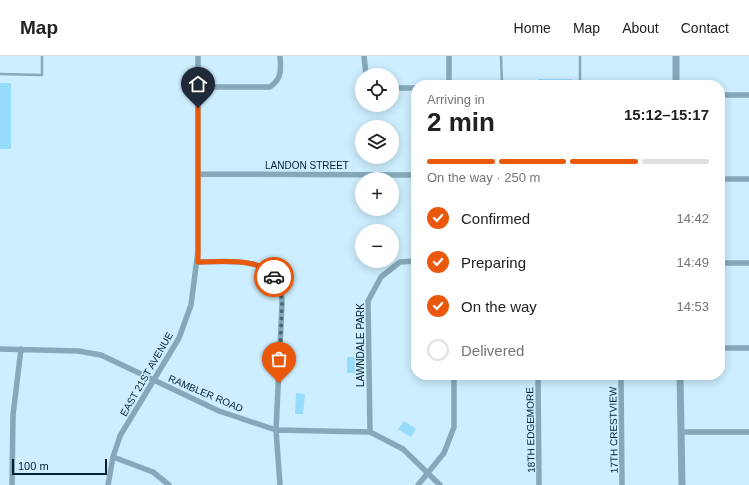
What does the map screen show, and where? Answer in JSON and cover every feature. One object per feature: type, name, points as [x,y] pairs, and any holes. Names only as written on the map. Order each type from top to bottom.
[{"type":"street","name":"EAST 21ST AVENUE","points":[[108,485],[113,456],[120,436],[178,338],[191,305],[198,262],[198,56]]},
{"type":"street","points":[[198,87],[270,86],[277,82],[281,75],[280,56]]},
{"type":"street","points":[[364,56],[365,68]]},
{"type":"street","points":[[449,56],[449,80]]},
{"type":"street","points":[[676,56],[676,80]]},
{"type":"street","points":[[399,88],[411,88]]},
{"type":"street","points":[[725,95],[749,95]]},
{"type":"street","name":"LANDON STREET","points":[[198,174],[411,175]]},
{"type":"street","points":[[725,179],[749,179]]},
{"type":"street","name":"LAWNDALE PARK","points":[[370,432],[368,301],[381,277],[400,262],[411,261]]},
{"type":"street","points":[[198,262],[238,262],[261,265],[272,274],[280,287],[282,304],[276,430],[280,485]]},
{"type":"street","points":[[725,263],[749,263]]},
{"type":"street","points":[[725,348],[749,348]]},
{"type":"street","name":"RAMBLER ROAD","points":[[0,349],[89,352],[101,355],[219,411],[276,430],[370,432],[403,449],[440,485]]},
{"type":"street","points":[[12,485],[13,415],[21,349]]},
{"type":"street","points":[[418,485],[444,453],[454,427],[454,380]]},
{"type":"street","name":"18TH EDGEMORE","points":[[538,380],[539,485]]},
{"type":"street","name":"17TH CRESTVIEW","points":[[621,380],[622,485]]},
{"type":"street","points":[[680,380],[682,485]]},
{"type":"street","points":[[681,432],[749,432]]},
{"type":"street","points":[[113,456],[153,472],[169,485]]},
{"type":"lane","points":[[0,74],[42,75],[42,56]]},
{"type":"lane","points":[[501,56],[502,80]]},
{"type":"lane","points":[[580,56],[580,80]]},
{"type":"building","points":[[538,79],[572,79],[572,80]]},
{"type":"building","points":[[0,83],[11,83],[11,149],[0,149]]},
{"type":"building","points":[[347,357],[356,357],[356,373],[347,373]]},
{"type":"building","points":[[296,393],[305,394],[303,414],[295,414]]},
{"type":"building","points":[[404,421],[416,429],[411,437],[398,429]]},
{"type":"way so far","points":[[274,277],[280,287],[282,304],[279,383]]},
{"type":"route","points":[[198,108],[198,262],[238,262],[261,265],[274,277]]}]
